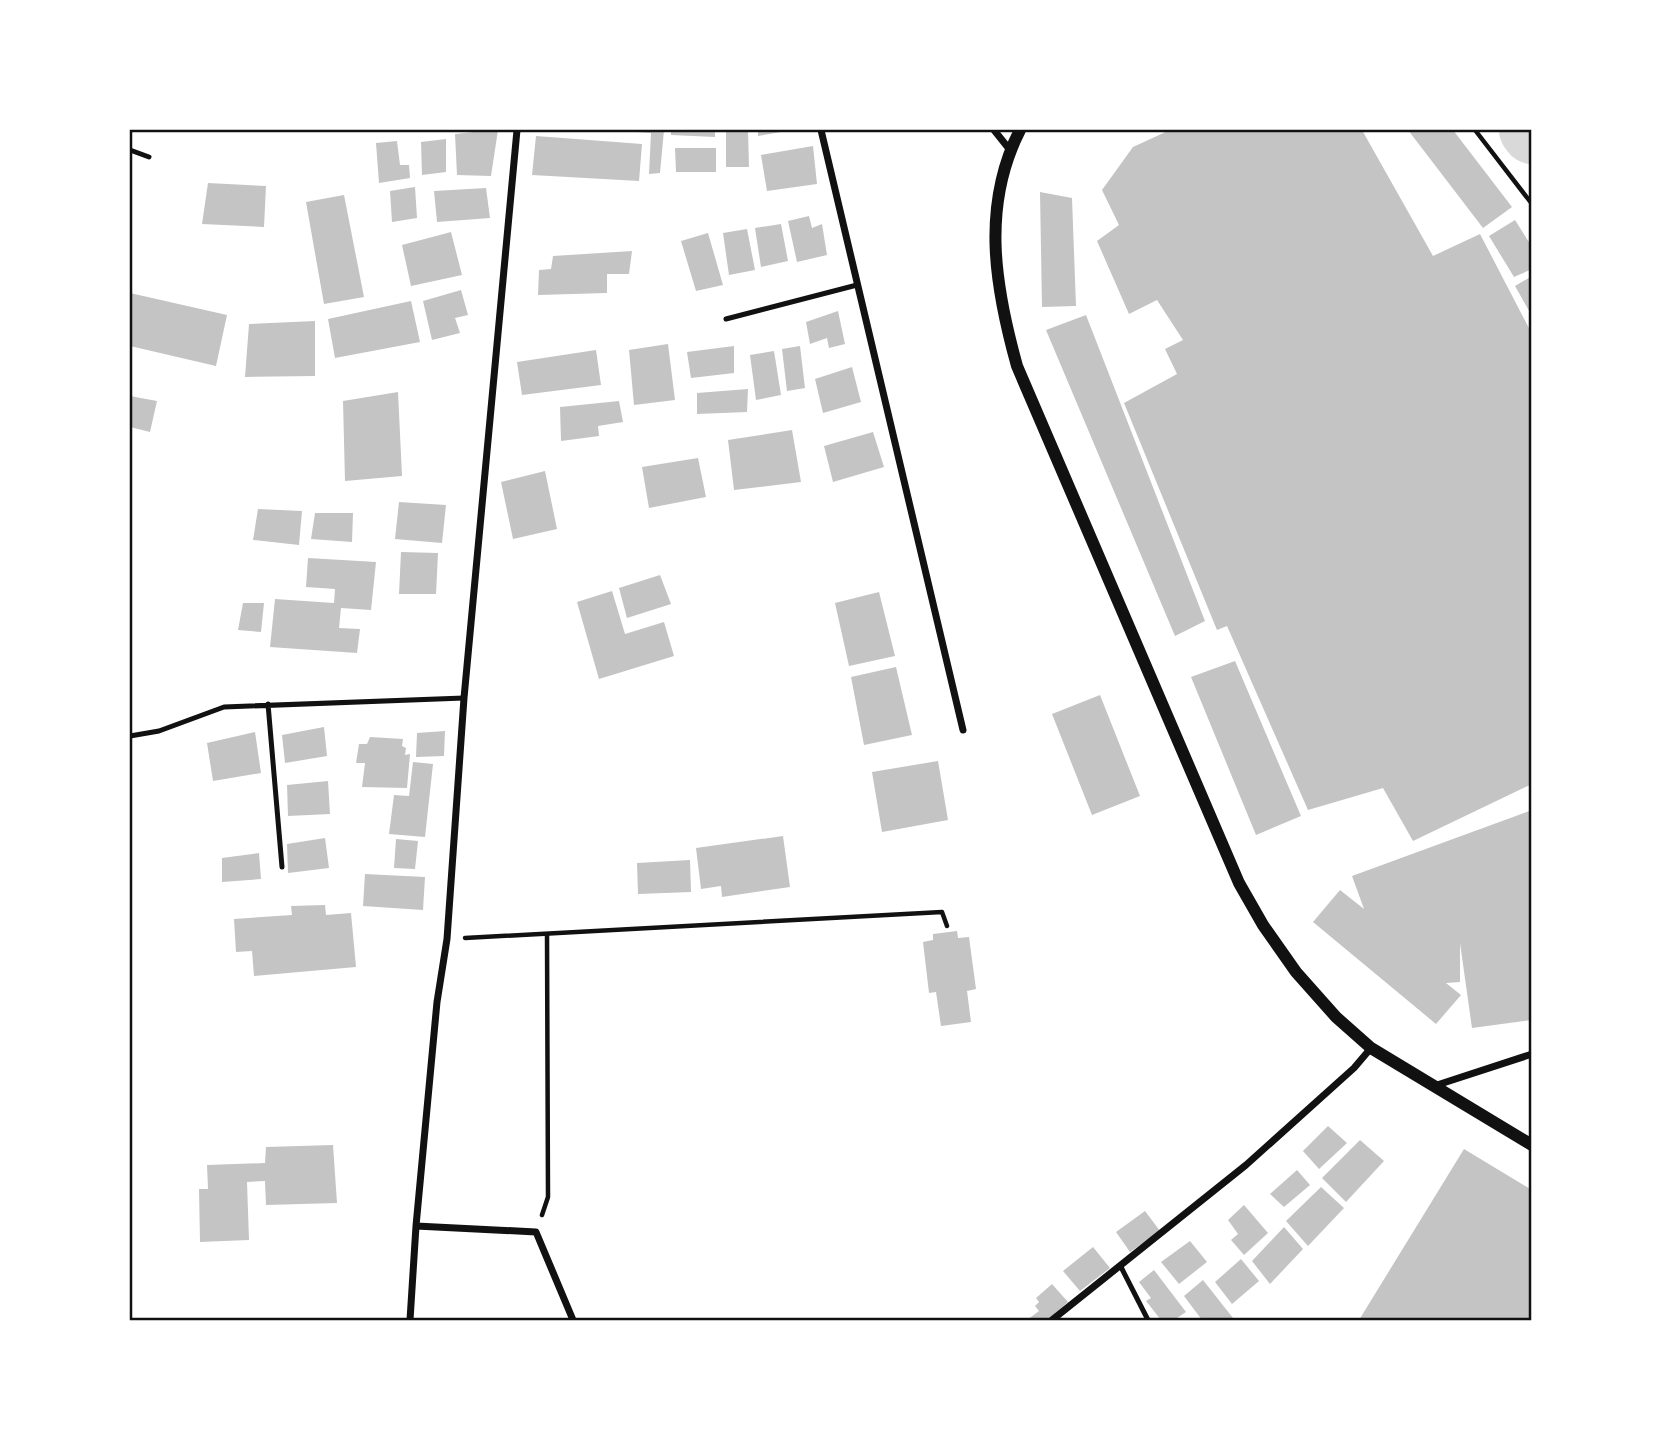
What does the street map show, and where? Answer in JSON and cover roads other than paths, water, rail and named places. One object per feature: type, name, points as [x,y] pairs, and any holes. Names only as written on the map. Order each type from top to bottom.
[{"type":"street","points":[[410,1321],[437,1002],[447,939],[464,698],[517,130]]},
{"type":"street","points":[[821,130],[963,730]]},
{"type":"street","points":[[994,130],[1010,150]]},
{"type":"street","points":[[1020,130],[999,183],[996,221],[997,277],[1004,320],[1017,366],[1239,883],[1263,925],[1296,972],[1336,1017],[1371,1048],[1531,1145]]},
{"type":"street","points":[[1052,1321],[1246,1166],[1354,1068],[1371,1048]]},
{"type":"street","points":[[1433,1086],[1531,1054]]},
{"type":"street","points":[[416,1226],[536,1232],[573,1321]]},
{"type":"lane","points":[[130,150],[149,157]]},
{"type":"lane","points":[[726,319],[857,285]]},
{"type":"lane","points":[[130,736],[159,731],[224,707],[464,698]]},
{"type":"lane","points":[[268,704],[282,867]]},
{"type":"lane","points":[[1121,1267],[1147,1321]]},
{"type":"waterway","points":[[1529,130],[1532,134]]}]
